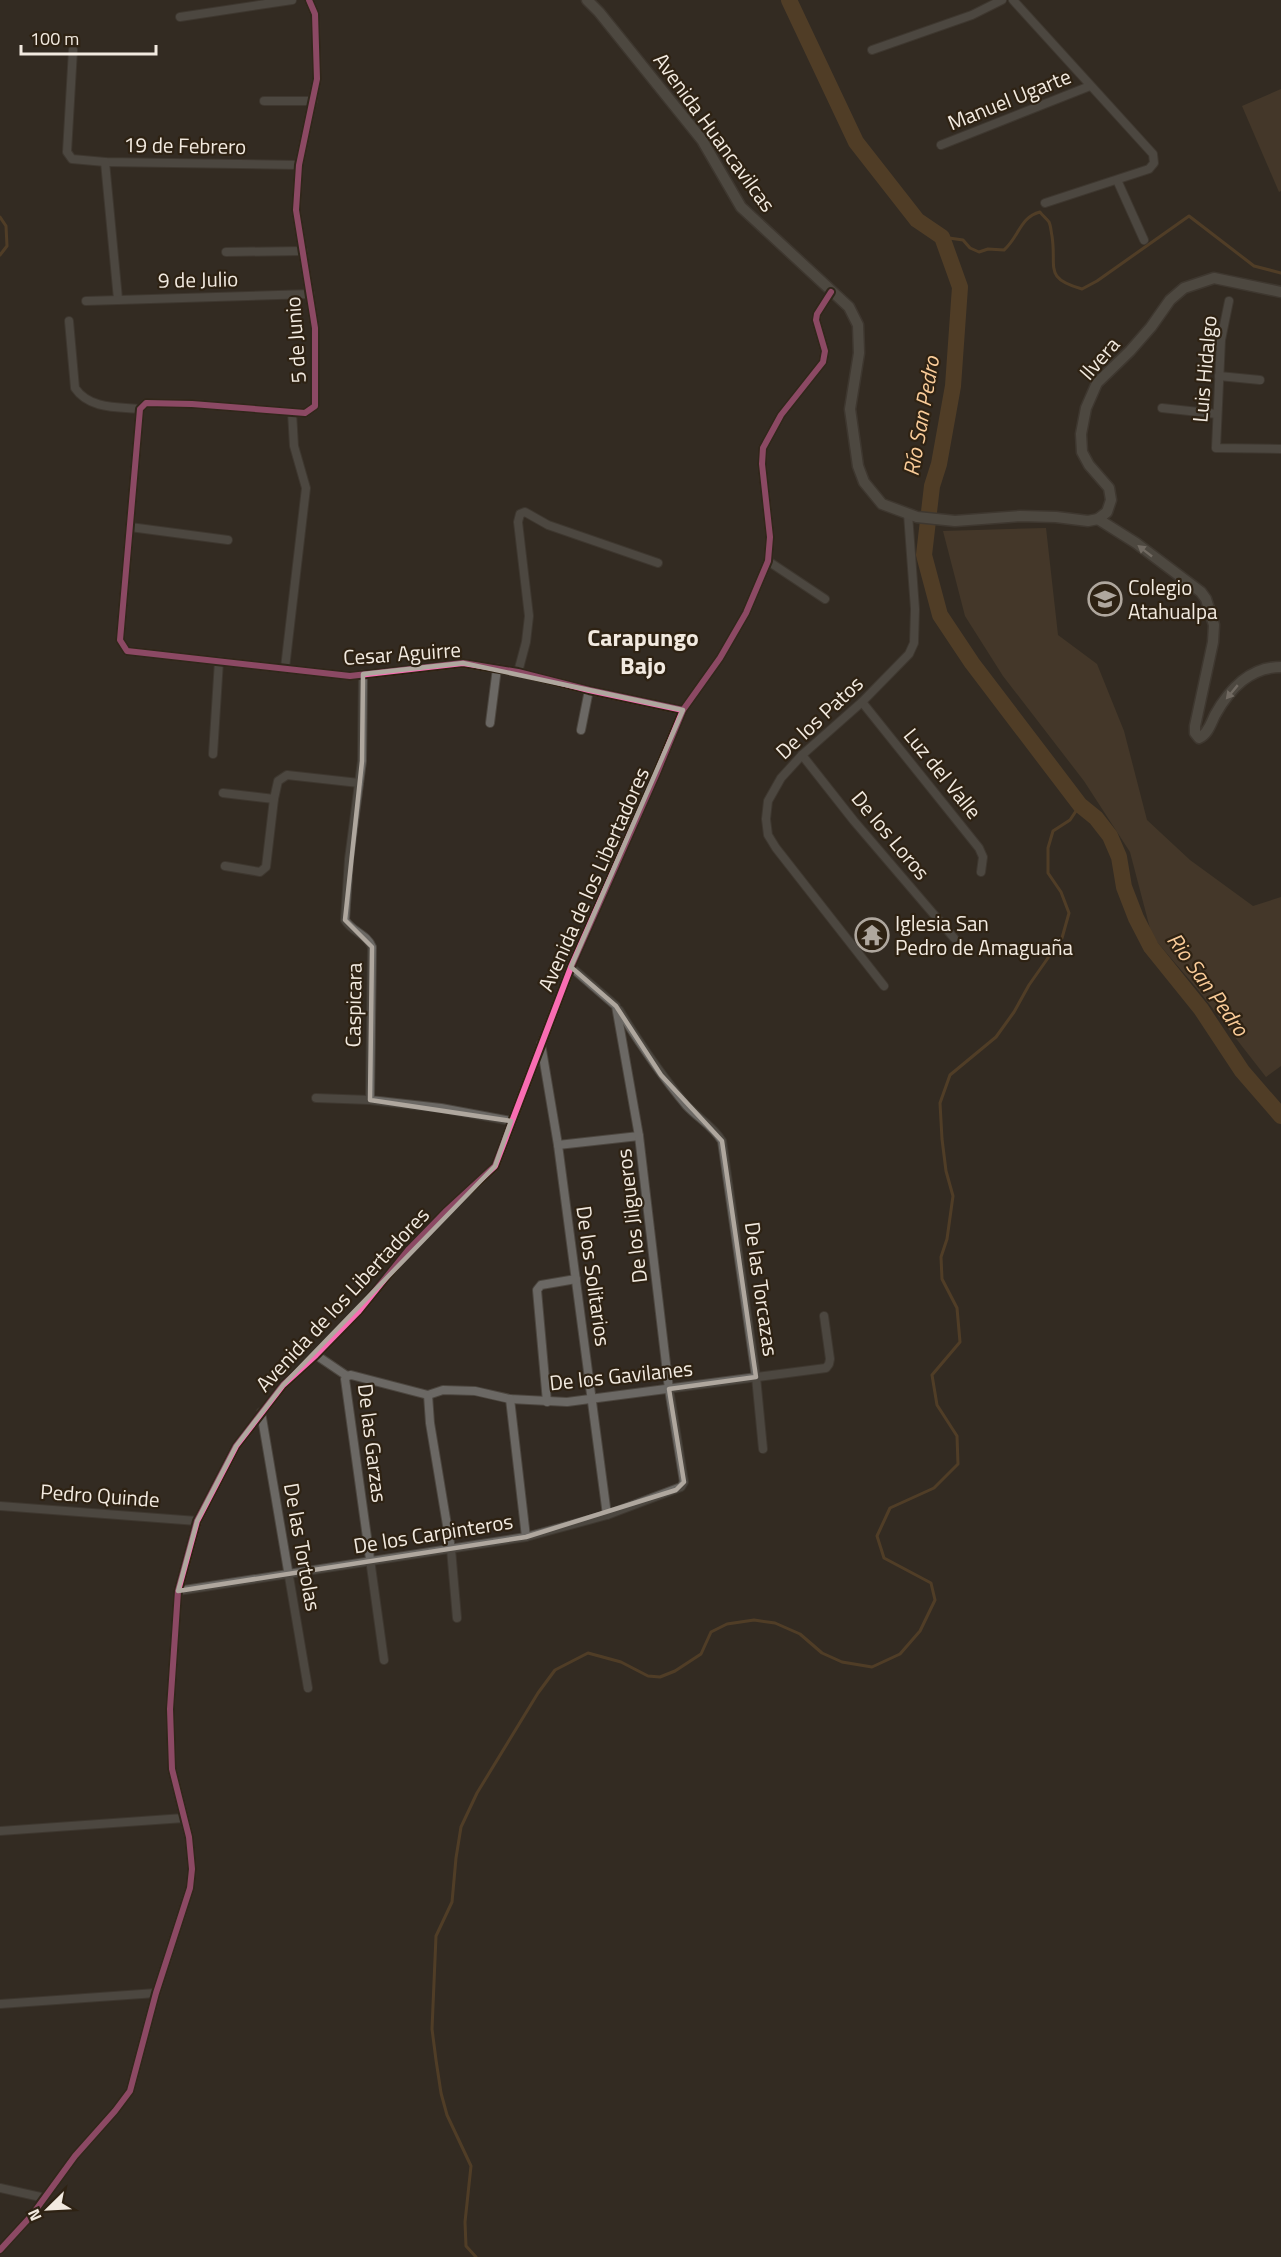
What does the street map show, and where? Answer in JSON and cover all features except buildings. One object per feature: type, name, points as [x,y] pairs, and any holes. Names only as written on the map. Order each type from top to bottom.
[{"type":"street","points":[[180,17],[292,0]]},
{"type":"street","name":"5 de Junio","points":[[69,321],[75,388],[80,395],[95,405],[140,409],[146,403],[192,404],[305,413],[315,406],[315,328],[296,210],[299,165],[317,79],[315,14],[309,0]]},
{"type":"street","name":"Avenida Huancavilcas","points":[[587,0],[702,140],[741,207],[831,292],[849,306],[858,325],[859,353],[850,409],[858,466],[872,494],[882,504],[912,515],[955,521],[1020,516],[1088,521],[1098,519]]},
{"type":"street","points":[[873,50],[972,15],[1002,0]]},
{"type":"street","points":[[1013,0],[1153,154],[1154,163],[1149,169],[1045,203]]},
{"type":"street","name":"19 de Febrero","points":[[73,50],[67,152],[72,159],[105,162],[299,165]]},
{"type":"street","name":"Manuel Ugarte","points":[[941,145],[1090,86]]},
{"type":"street","points":[[264,101],[313,101]]},
{"type":"street","points":[[105,162],[118,299]]},
{"type":"street","points":[[1117,180],[1144,240]]},
{"type":"street","points":[[226,252],[303,251]]},
{"type":"street","name":"Ilvera","points":[[1098,519],[1107,512],[1110,506],[1109,488],[1089,465],[1083,452],[1081,434],[1086,408],[1097,383],[1130,351],[1170,300],[1184,288],[1201,280],[1214,278],[1281,292]]},
{"type":"street","name":"Avenida de los Libertadores","points":[[0,2250],[45,2198],[75,2156],[130,2091],[156,1994],[190,1887],[192,1869],[189,1837],[172,1769],[170,1708],[178,1591],[197,1521],[236,1446],[283,1385],[358,1312],[409,1250],[445,1212],[495,1166],[540,1042],[657,774],[682,710],[720,658],[746,613],[768,561],[770,537],[762,464],[763,448],[781,415],[823,362],[825,351],[816,320],[817,314],[831,292]]},
{"type":"street","name":"9 de Julio","points":[[86,301],[310,294]]},
{"type":"street","name":"Luis Hidalgo","points":[[1229,301],[1221,340],[1216,448],[1281,449]]},
{"type":"street","points":[[1219,376],[1260,380]]},
{"type":"street","points":[[1162,408],[1217,414]]},
{"type":"street","points":[[140,409],[130,527],[228,540]]},
{"type":"street","points":[[285,668],[306,488],[294,446],[292,412]]},
{"type":"street","points":[[518,672],[526,642],[529,616],[518,522],[520,514],[525,512],[548,525],[658,563]]},
{"type":"street","name":"De los Patos","points":[[884,986],[776,848],[768,834],[766,819],[768,801],[781,778],[802,755],[862,702],[909,654],[914,643],[915,609],[912,515]]},
{"type":"street","points":[[1098,519],[1136,543],[1201,592],[1206,599],[1214,625],[1213,642],[1196,718],[1195,732],[1199,738],[1205,735],[1219,707],[1243,679],[1252,672],[1266,667],[1281,667]]},
{"type":"street","name":"Cesar Aguirre","points":[[130,527],[120,640],[127,651],[350,676],[463,663],[518,672],[682,710]]},
{"type":"street","points":[[768,561],[825,599]]},
{"type":"street","points":[[213,754],[219,662]]},
{"type":"street","points":[[490,723],[497,668]]},
{"type":"street","name":"Caspicara","points":[[363,674],[362,761],[349,859],[345,920],[350,927],[368,939],[372,947],[370,1100]]},
{"type":"street","points":[[581,730],[589,690]]},
{"type":"street","name":"Luz del Valle","points":[[862,702],[979,848],[983,857],[981,872]]},
{"type":"street","name":"De los Loros","points":[[802,755],[954,938]]},
{"type":"street","points":[[225,866],[260,872],[264,870],[278,781],[287,775],[359,783]]},
{"type":"street","points":[[223,793],[274,799]]},
{"type":"street","points":[[571,967],[616,1006]]},
{"type":"street","name":"De los Jilgueros","points":[[616,1006],[639,1136],[669,1389],[684,1482]]},
{"type":"street","name":"De las Torcazas","points":[[616,1006],[661,1075],[689,1108],[719,1136],[724,1153],[756,1377],[763,1449]]},
{"type":"street","name":"De los Solitarios","points":[[540,1042],[558,1145],[607,1515]]},
{"type":"street","points":[[316,1098],[370,1100],[441,1108],[511,1121]]},
{"type":"street","points":[[558,1145],[639,1136]]},
{"type":"street","points":[[547,1402],[537,1290],[542,1285],[576,1279]]},
{"type":"street","name":"De los Gavilanes","points":[[347,1376],[351,1375],[428,1395],[443,1390],[475,1391],[510,1399],[547,1402],[593,1400],[826,1368],[830,1364],[824,1316]]},
{"type":"street","name":"De las Garzas","points":[[316,1355],[347,1376],[345,1379],[384,1659]]},
{"type":"street","points":[[428,1395],[430,1423],[451,1549],[457,1618]]},
{"type":"street","points":[[510,1399],[526,1537]]},
{"type":"street","name":"De las Tortolas","points":[[261,1412],[308,1688]]},
{"type":"street","name":"De los Carpinteros","points":[[178,1591],[526,1537],[607,1515],[676,1490],[684,1482]]},
{"type":"street","name":"Pedro Quinde","points":[[0,1506],[197,1521]]},
{"type":"street","points":[[0,1831],[184,1818]]},
{"type":"street","points":[[0,2004],[156,1994]]},
{"type":"street","points":[[0,2188],[45,2198]]},
{"type":"highlighted area","points":[[463,663],[683,710],[571,967],[616,1006],[661,1075],[722,1141],[756,1377],[669,1389],[684,1482],[676,1490],[526,1537],[178,1591],[197,1521],[236,1446],[283,1385],[495,1166],[511,1121],[370,1100],[372,947],[345,920],[362,761],[363,674]]},
{"type":"shaded area","points":[[1281,89],[1281,191],[1279,192],[1242,106]]},
{"type":"shaded area","points":[[1046,528],[1058,635],[1097,664],[1124,731],[1147,820],[1190,860],[1253,906],[1281,897],[1281,1066],[1266,1077],[1199,991],[1152,936],[1130,852],[1084,781],[1003,676],[965,616],[943,531]]},
{"type":"waterway","name":"Río San Pedro","points":[[789,0],[856,142],[917,220],[942,237],[960,287],[953,386],[939,464],[932,486],[924,555],[940,615],[972,663],[1080,805],[1096,818],[1110,836],[1119,857],[1124,887],[1151,947],[1201,1009],[1242,1071],[1281,1116]]},
{"type":"waterway","points":[[942,237],[963,240],[970,248],[979,252],[988,249],[1004,250],[1028,218],[1040,212],[1050,225],[1053,264],[1057,276],[1062,281],[1082,289],[1097,281],[1189,216],[1254,266],[1281,273]]},
{"type":"waterway","points":[[0,217],[6,226],[7,246],[0,255]]},
{"type":"waterway","points":[[476,2257],[466,2246],[465,2222],[471,2166],[447,2115],[441,2093],[432,2029],[436,1936],[452,1902],[461,1827],[477,1793],[538,1693],[555,1670],[588,1653],[621,1662],[648,1676],[660,1677],[675,1671],[701,1654],[711,1632],[727,1624],[754,1620],[775,1623],[800,1634],[822,1653],[842,1662],[872,1667],[900,1654],[920,1631],[935,1600],[931,1583],[884,1558],[877,1536],[890,1508],[934,1488],[958,1464],[957,1436],[937,1405],[932,1375],[960,1342],[957,1308],[942,1279],[941,1257],[947,1239],[953,1196],[946,1171],[940,1103],[950,1075],[996,1037],[1062,938],[1069,913],[1061,892],[1048,873],[1048,848],[1053,831],[1070,820],[1080,805]]},
{"type":"cycle path","points":[[309,0],[315,14],[317,79],[299,165],[296,210],[315,328],[315,406],[305,413],[192,404],[146,403],[140,409],[120,640],[127,651],[350,676],[463,663],[518,672],[683,710]]},
{"type":"cycle path","points":[[0,2250],[32,2215],[75,2156],[130,2091],[156,1993],[190,1888],[192,1869],[189,1837],[172,1769],[170,1709],[178,1591],[197,1521],[236,1446],[283,1385],[358,1312],[409,1249],[495,1166],[571,967],[683,710],[720,658],[746,613],[768,561],[770,537],[762,464],[763,448],[781,415],[823,362],[825,351],[816,320],[817,314],[831,292]]},
{"type":"place","name":"Colegio Atahualpa","points":[[1105,599]]},
{"type":"place","name":"Iglesia San Pedro de Amaguaña","points":[[872,935]]},
{"type":"district","name":"Carapungo Bajo","points":[[643,651]]},
{"type":"water label","name":"Rio San Pedro","points":[[1208,984]]}]
